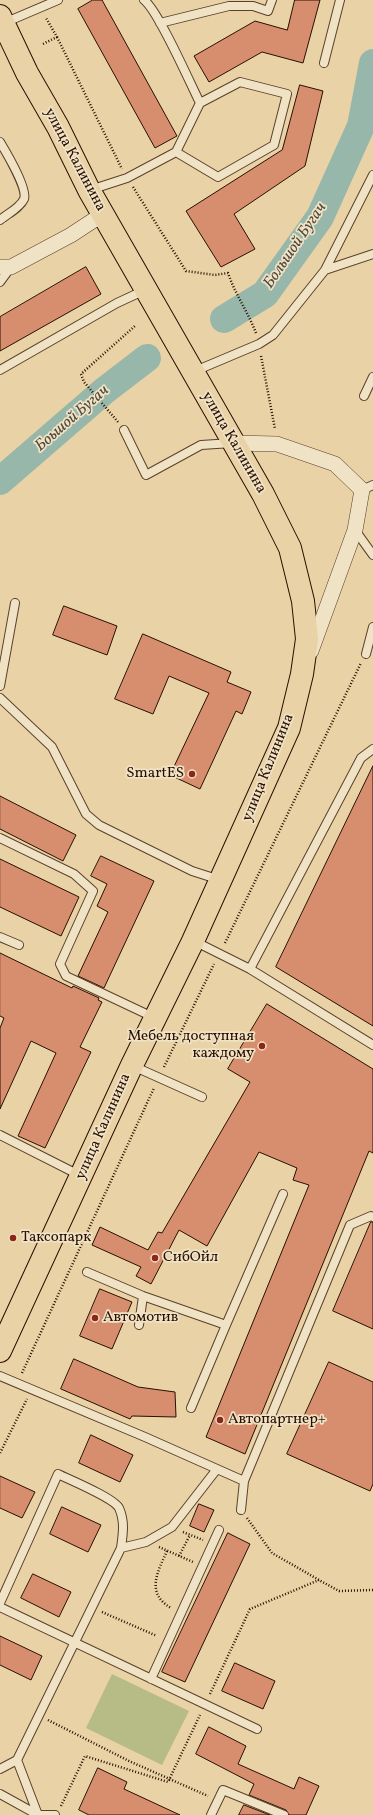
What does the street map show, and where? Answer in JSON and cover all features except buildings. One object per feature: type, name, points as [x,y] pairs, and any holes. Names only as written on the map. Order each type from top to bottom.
[{"type":"main road","name":"улица Калинина","points":[[1,21],[27,73],[58,127],[89,190],[263,494],[290,548],[303,601],[307,639],[302,674],[289,728],[221,880],[132,1065],[82,1177],[1,1347]]},
{"type":"street","points":[[5,267],[72,235],[103,214]]},
{"type":"street","points":[[234,443],[277,444],[335,464],[367,487],[355,530],[302,674]]},
{"type":"lane","points":[[1,21],[40,8],[58,0]]},
{"type":"lane","points":[[144,0],[149,3],[200,103]]},
{"type":"lane","points":[[160,24],[229,6],[253,6],[268,11],[272,0]]},
{"type":"lane","points":[[324,63],[340,0]]},
{"type":"lane","points":[[89,190],[127,178],[176,152],[200,103],[240,82],[287,94],[274,145],[218,177],[176,152]]},
{"type":"lane","points":[[0,142],[24,189],[24,198],[19,205],[0,220]]},
{"type":"lane","points":[[192,372],[259,344],[273,335],[325,270],[373,175]]},
{"type":"lane","points":[[325,270],[373,254]]},
{"type":"lane","points":[[0,282],[5,267]]},
{"type":"lane","points":[[0,370],[117,303],[145,290]]},
{"type":"lane","points":[[364,396],[373,377]]},
{"type":"lane","points":[[124,430],[146,475],[201,445],[234,443]]},
{"type":"lane","points":[[355,530],[373,555]]},
{"type":"lane","points":[[0,686],[15,603]]},
{"type":"lane","points":[[366,654],[373,627]]},
{"type":"lane","points":[[0,698],[52,747],[86,814],[99,825],[192,871],[221,880]]},
{"type":"lane","points":[[250,969],[361,758],[373,748]]},
{"type":"lane","points":[[0,838],[74,874],[93,891],[60,964],[66,976],[155,1018]]},
{"type":"lane","points":[[0,937],[19,946]]},
{"type":"lane","points":[[193,940],[250,969],[373,1045]]},
{"type":"lane","points":[[132,1065],[202,1097]]},
{"type":"lane","points":[[0,1135],[82,1177]]},
{"type":"lane","points":[[192,1408],[283,1194]]},
{"type":"lane","points":[[241,1510],[244,1482],[350,1225],[371,1216],[373,1217]]},
{"type":"lane","points":[[88,1272],[143,1296],[226,1325]]},
{"type":"lane","points":[[139,1325],[143,1296]]},
{"type":"lane","points":[[0,1376],[145,1437],[244,1482]]},
{"type":"lane","points":[[121,1548],[146,1542],[172,1527],[217,1470]]},
{"type":"lane","points":[[0,1603],[58,1474],[109,1499],[119,1507],[124,1530],[121,1548],[16,1760],[0,1769]]},
{"type":"lane","points":[[151,1678],[220,1530]]},
{"type":"lane","points":[[0,1607],[257,1729]]},
{"type":"lane","points":[[16,1760],[38,1815]]},
{"type":"lane","points":[[211,1815],[224,1790],[284,1815]]},
{"type":"lane","points":[[0,1794],[38,1815],[55,1815]]},
{"type":"path","points":[[40,8],[57,38],[127,178],[186,271],[215,275],[228,273],[232,284],[252,322]]},
{"type":"path","points":[[43,44],[57,38]]},
{"type":"path","points":[[117,420],[84,382],[81,374],[136,325]]},
{"type":"path","points":[[259,344],[277,444]]},
{"type":"path","points":[[219,954],[366,654]]},
{"type":"path","points":[[17,1383],[106,1191]]},
{"type":"path","points":[[0,1453],[32,1389]]},
{"type":"path","points":[[241,1510],[272,1553],[339,1591],[373,1590]]},
{"type":"path","points":[[172,1527],[213,1544]]},
{"type":"path","points":[[179,1556],[190,1535]]},
{"type":"path","points":[[146,1542],[202,1566]]},
{"type":"path","points":[[167,1551],[155,1576],[155,1586],[159,1596],[166,1605],[181,1614]]},
{"type":"path","points":[[92,1607],[169,1641]]},
{"type":"path","points":[[38,1715],[130,1761],[218,1801]]},
{"type":"green space","points":[[112,1674],[189,1711],[162,1765],[86,1728]]},
{"type":"waterway","name":"Большой Бугач","points":[[224,319],[265,294],[320,217],[361,126],[373,63]]},
{"type":"waterway","name":"Боьшой Бугач","points":[[0,481],[104,391],[147,358]]},
{"type":"place","name":"SmartES","points":[[192,774]]},
{"type":"place","name":"Мебель доступная каждому","points":[[262,1046]]},
{"type":"place","name":"Таксопарк","points":[[13,1238]]},
{"type":"place","name":"СибОйл","points":[[155,1258]]},
{"type":"place","name":"Автомотив","points":[[95,1318]]},
{"type":"place","name":"Автопартнер+","points":[[220,1420]]}]
